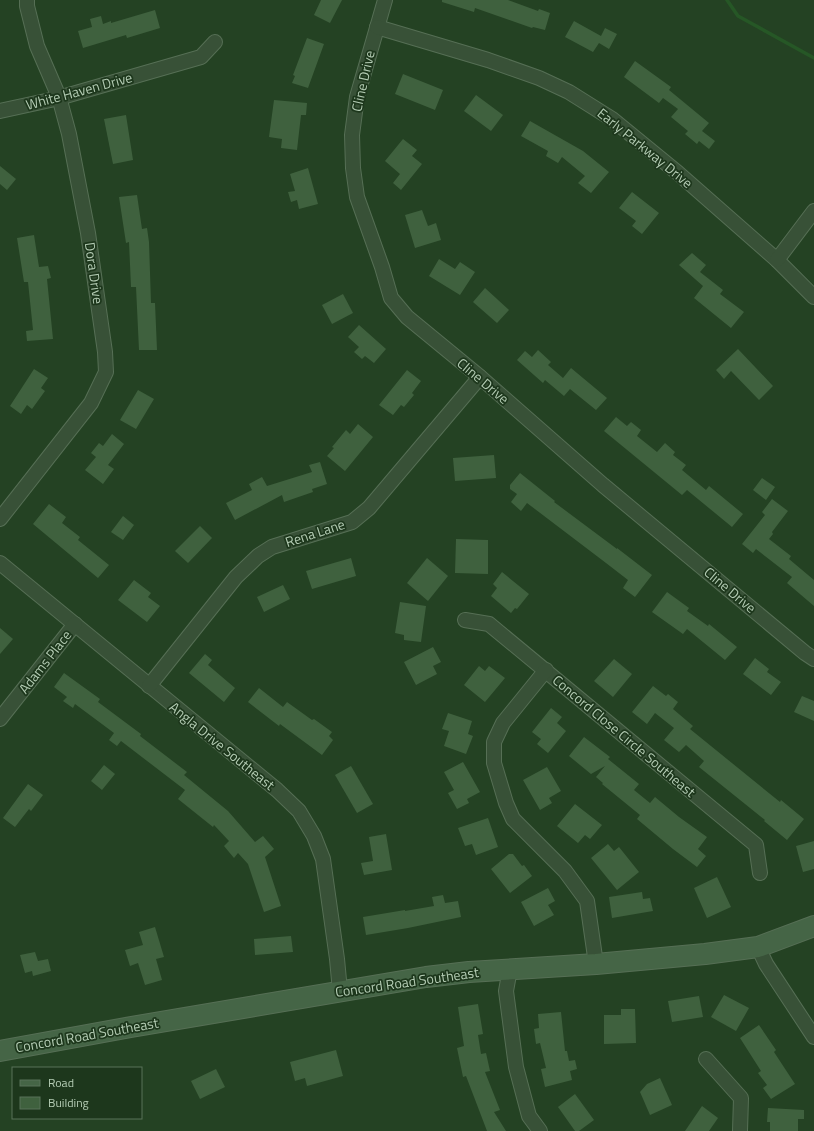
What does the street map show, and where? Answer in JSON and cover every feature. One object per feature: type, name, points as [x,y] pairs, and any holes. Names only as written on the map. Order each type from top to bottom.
[{"type":"street","name":"Dora Drive","points":[[0,519],[91,403],[106,372],[105,352],[88,233],[69,134],[59,97],[37,46],[27,6],[27,0]]},
{"type":"street","name":"Cline Drive","points":[[385,0],[357,97],[352,135],[353,168],[357,197],[382,267],[391,298],[407,317],[480,377],[603,485],[814,659]]},
{"type":"street","name":"Early Parkway Drive","points":[[377,27],[488,60],[539,78],[569,92],[612,118],[678,173],[777,260],[814,297]]},
{"type":"street","name":"White Haven Drive","points":[[0,111],[59,97],[201,57],[215,42]]},
{"type":"street","points":[[777,260],[814,211]]},
{"type":"street","name":"Rena Lane","points":[[149,686],[236,578],[258,556],[272,547],[352,522],[369,508],[480,377]]},
{"type":"street","name":"Angla Drive Southeast","points":[[0,563],[277,790],[299,811],[314,836],[323,859],[340,991]]},
{"type":"street","name":"Concord Close Circle Southeast","points":[[465,620],[489,624],[756,845],[760,873]]},
{"type":"street","name":"Adams Place","points":[[0,719],[75,624]]},
{"type":"street","points":[[546,670],[503,723],[494,742],[494,763],[506,803],[513,819],[565,871],[587,901],[596,964]]},
{"type":"street","name":"Concord Road Southeast","points":[[0,1051],[433,976],[469,972],[646,960],[758,946],[814,926]]},
{"type":"street","points":[[758,946],[766,964],[814,1037]]},
{"type":"street","points":[[510,969],[506,991],[516,1067],[529,1116],[540,1131]]},
{"type":"street","points":[[706,1059],[741,1098],[740,1131]]},
{"type":"building","points":[[321,0],[342,0],[330,23],[314,15]]},
{"type":"building","points":[[442,0],[508,0],[538,11],[539,9],[550,13],[545,30],[532,28],[475,8],[474,12],[442,2]]},
{"type":"building","points":[[155,10],[160,28],[127,38],[126,35],[83,48],[78,31],[92,27],[90,19],[101,16],[103,24],[111,21],[111,23]]},
{"type":"building","points":[[574,21],[601,36],[605,28],[617,34],[609,49],[599,43],[593,52],[565,37]]},
{"type":"building","points":[[307,38],[324,44],[308,88],[292,83],[295,76],[293,75]]},
{"type":"building","points":[[635,61],[671,87],[669,90],[709,123],[702,131],[715,141],[709,149],[699,141],[697,144],[685,134],[688,131],[671,117],[678,109],[663,98],[659,103],[624,77]]},
{"type":"building","points":[[403,74],[443,90],[435,110],[395,94]]},
{"type":"building","points":[[476,95],[503,115],[491,131],[464,111]]},
{"type":"building","points":[[274,100],[307,103],[306,115],[301,115],[297,150],[281,148],[282,139],[269,137]]},
{"type":"building","points":[[126,115],[133,160],[113,164],[104,119]]},
{"type":"building","points":[[530,121],[583,151],[609,172],[591,193],[578,183],[585,176],[562,157],[558,163],[546,156],[548,151],[521,136]]},
{"type":"building","points":[[403,139],[417,150],[412,156],[422,164],[401,190],[393,183],[400,174],[385,161]]},
{"type":"building","points":[[0,166],[16,179],[7,190],[0,184]]},
{"type":"building","points":[[308,168],[318,204],[299,209],[297,200],[291,202],[288,192],[295,191],[290,174]]},
{"type":"building","points":[[632,192],[659,213],[642,234],[632,226],[636,221],[619,208]]},
{"type":"building","points":[[137,195],[142,229],[147,228],[149,242],[151,303],[155,303],[157,350],[139,350],[136,287],[131,287],[129,242],[126,243],[119,197]]},
{"type":"building","points":[[422,210],[428,226],[436,223],[441,240],[415,248],[405,215]]},
{"type":"building","points":[[34,235],[39,267],[48,266],[51,278],[47,279],[53,339],[27,341],[26,331],[33,330],[28,282],[24,282],[17,238]]},
{"type":"building","points":[[692,253],[706,265],[700,272],[723,290],[720,294],[744,312],[731,328],[694,298],[703,286],[679,265]]},
{"type":"building","points":[[439,259],[455,269],[460,262],[475,272],[460,295],[429,276]]},
{"type":"building","points":[[485,288],[509,310],[497,323],[473,302]]},
{"type":"building","points":[[343,294],[353,313],[332,324],[322,305]]},
{"type":"building","points":[[359,325],[386,349],[374,363],[365,356],[362,359],[354,352],[359,347],[348,337]]},
{"type":"building","points":[[738,349],[773,386],[759,400],[731,371],[724,379],[716,370]]},
{"type":"building","points":[[538,350],[551,362],[548,365],[563,378],[571,368],[607,398],[596,410],[570,389],[564,396],[545,380],[543,383],[517,360],[525,351],[532,357]]},
{"type":"building","points":[[34,369],[48,378],[41,388],[45,391],[32,409],[27,405],[21,414],[10,406]]},
{"type":"building","points":[[407,370],[421,381],[412,393],[414,395],[404,407],[401,405],[393,415],[379,405]]},
{"type":"building","points":[[138,390],[154,399],[136,429],[120,420]]},
{"type":"building","points":[[616,417],[627,426],[631,422],[641,430],[637,436],[657,452],[665,443],[675,452],[673,455],[686,465],[682,470],[706,490],[709,486],[743,514],[732,527],[687,490],[682,495],[604,431]]},
{"type":"building","points":[[358,424],[373,437],[345,471],[327,456],[334,448],[332,447],[346,430],[350,434]]},
{"type":"building","points":[[112,434],[124,444],[108,465],[114,469],[103,484],[85,470],[96,457],[91,453],[99,443],[103,446]]},
{"type":"building","points":[[494,455],[496,478],[455,481],[453,458]]},
{"type":"building","points":[[320,462],[327,484],[312,489],[313,492],[284,502],[282,495],[235,520],[226,503],[252,490],[249,484],[262,477],[267,486],[312,472],[309,465]]},
{"type":"building","points":[[520,473],[555,501],[554,502],[652,575],[635,597],[623,588],[628,580],[606,563],[527,503],[521,511],[511,502],[517,494],[510,489],[510,485]]},
{"type":"building","points":[[762,478],[775,487],[766,500],[753,490]]},
{"type":"building","points":[[772,499],[788,511],[772,532],[773,534],[769,539],[791,556],[789,559],[814,580],[814,606],[787,583],[792,577],[756,549],[753,553],[742,544],[765,515],[762,512]]},
{"type":"building","points":[[49,504],[66,517],[62,523],[80,537],[78,540],[109,565],[98,578],[33,524]]},
{"type":"building","points":[[123,516],[134,525],[123,540],[111,532]]},
{"type":"building","points":[[200,526],[212,538],[188,563],[175,551]]},
{"type":"building","points":[[456,539],[488,540],[488,574],[455,573]]},
{"type":"building","points":[[351,558],[356,576],[312,589],[306,571]]},
{"type":"building","points":[[427,558],[448,576],[428,601],[407,583]]},
{"type":"building","points":[[502,572],[529,594],[517,609],[515,608],[511,613],[491,596],[497,588],[493,584]]},
{"type":"building","points":[[134,580],[151,593],[148,597],[160,606],[147,622],[118,600]]},
{"type":"building","points":[[283,585],[290,599],[264,612],[257,597]]},
{"type":"building","points":[[667,592],[689,608],[687,611],[708,626],[709,624],[737,647],[725,660],[687,629],[683,634],[652,612]]},
{"type":"building","points":[[400,602],[426,606],[421,642],[404,640],[404,635],[395,633]]},
{"type":"building","points":[[0,628],[13,639],[0,654]]},
{"type":"building","points":[[433,647],[441,662],[433,666],[437,674],[416,685],[404,662]]},
{"type":"building","points":[[205,654],[212,660],[208,665],[235,688],[224,702],[189,673]]},
{"type":"building","points":[[755,658],[769,669],[767,672],[781,682],[771,695],[743,674]]},
{"type":"building","points":[[614,659],[632,674],[613,697],[594,681]]},
{"type":"building","points":[[479,666],[485,671],[489,666],[505,678],[485,702],[464,685]]},
{"type":"building","points":[[64,673],[100,699],[98,702],[141,734],[140,736],[187,772],[184,775],[228,811],[255,842],[263,836],[274,849],[265,857],[281,906],[264,912],[248,864],[238,853],[234,858],[224,846],[229,841],[214,825],[213,827],[178,799],[185,790],[121,741],[117,746],[109,740],[114,733],[75,704],[73,708],[63,701],[67,697],[54,687]]},
{"type":"building","points":[[653,686],[666,696],[668,694],[678,702],[673,709],[693,726],[690,729],[780,802],[781,800],[804,819],[787,840],[764,821],[765,820],[699,767],[704,761],[686,745],[679,752],[664,740],[674,728],[655,713],[647,724],[632,712]]},
{"type":"building","points":[[259,688],[283,707],[287,702],[332,732],[329,736],[333,740],[322,755],[280,724],[279,726],[248,702]]},
{"type":"building","points":[[802,696],[814,701],[814,721],[794,712]]},
{"type":"building","points":[[551,708],[562,717],[557,723],[566,731],[548,753],[537,744],[541,739],[532,732]]},
{"type":"building","points":[[448,713],[472,721],[468,734],[473,736],[466,754],[444,746],[449,731],[442,729]]},
{"type":"building","points":[[584,737],[610,757],[608,759],[639,784],[634,790],[650,803],[655,797],[679,817],[707,837],[698,849],[706,856],[697,867],[637,819],[640,815],[602,784],[603,783],[596,777],[605,766],[591,774],[569,756]]},
{"type":"building","points":[[463,762],[480,792],[467,799],[469,803],[457,809],[448,793],[454,790],[444,772]]},
{"type":"building","points":[[104,765],[115,774],[102,790],[91,781]]},
{"type":"building","points":[[351,766],[373,804],[357,813],[335,775]]},
{"type":"building","points":[[547,767],[561,791],[549,798],[552,803],[540,810],[523,780]]},
{"type":"building","points":[[28,784],[43,795],[31,811],[29,809],[15,827],[3,818]]},
{"type":"building","points":[[575,804],[602,825],[590,839],[585,835],[578,843],[557,826]]},
{"type":"building","points":[[488,818],[498,847],[476,855],[472,844],[465,846],[458,828]]},
{"type":"building","points":[[386,834],[392,870],[364,875],[361,863],[373,861],[369,837]]},
{"type":"building","points":[[814,841],[814,869],[803,872],[796,846]]},
{"type":"building","points":[[608,844],[614,851],[619,847],[639,872],[617,890],[591,858]]},
{"type":"building","points":[[509,854],[513,854],[532,876],[510,893],[491,869]]},
{"type":"building","points":[[717,877],[731,907],[707,918],[694,888]]},
{"type":"building","points":[[548,888],[555,901],[548,905],[554,915],[534,926],[521,902]]},
{"type":"building","points":[[642,892],[643,899],[650,898],[653,911],[612,918],[609,897]]},
{"type":"building","points":[[443,895],[445,903],[458,901],[461,917],[366,935],[363,917],[434,906],[432,897]]},
{"type":"building","points":[[155,927],[164,957],[156,959],[162,980],[145,985],[138,963],[130,966],[125,950],[143,945],[139,932]]},
{"type":"building","points":[[291,936],[293,952],[255,955],[254,939]]},
{"type":"building","points":[[35,952],[38,961],[48,959],[51,971],[33,976],[32,971],[25,973],[20,955]]},
{"type":"building","points":[[724,995],[749,1008],[736,1031],[711,1017]]},
{"type":"building","points":[[699,996],[703,1017],[672,1022],[668,1001]]},
{"type":"building","points":[[478,1004],[483,1034],[478,1035],[481,1054],[486,1053],[490,1071],[485,1072],[500,1110],[494,1112],[506,1131],[487,1131],[466,1076],[463,1077],[457,1048],[464,1046],[458,1007]]},
{"type":"building","points":[[621,1009],[635,1009],[636,1043],[604,1044],[604,1015],[621,1015]]},
{"type":"building","points":[[561,1012],[565,1051],[567,1051],[569,1061],[575,1060],[577,1069],[570,1071],[572,1080],[545,1087],[541,1069],[546,1068],[540,1043],[536,1044],[534,1029],[539,1028],[538,1014]]},
{"type":"building","points":[[759,1025],[776,1050],[774,1052],[795,1084],[771,1099],[763,1088],[767,1085],[758,1073],[761,1071],[740,1038]]},
{"type":"building","points":[[336,1050],[343,1076],[307,1086],[305,1078],[295,1081],[290,1062]]},
{"type":"building","points":[[216,1069],[225,1087],[200,1099],[191,1081]]},
{"type":"building","points":[[660,1078],[672,1105],[650,1115],[640,1092],[647,1084]]},
{"type":"building","points":[[575,1094],[594,1120],[579,1131],[575,1131],[558,1107]]},
{"type":"building","points":[[702,1106],[718,1118],[709,1131],[685,1131]]},
{"type":"building","points":[[768,1108],[804,1110],[804,1119],[798,1119],[798,1131],[770,1131],[770,1122],[767,1122]]},
{"type":"waterway","points":[[727,0],[738,16],[814,58]]}]
